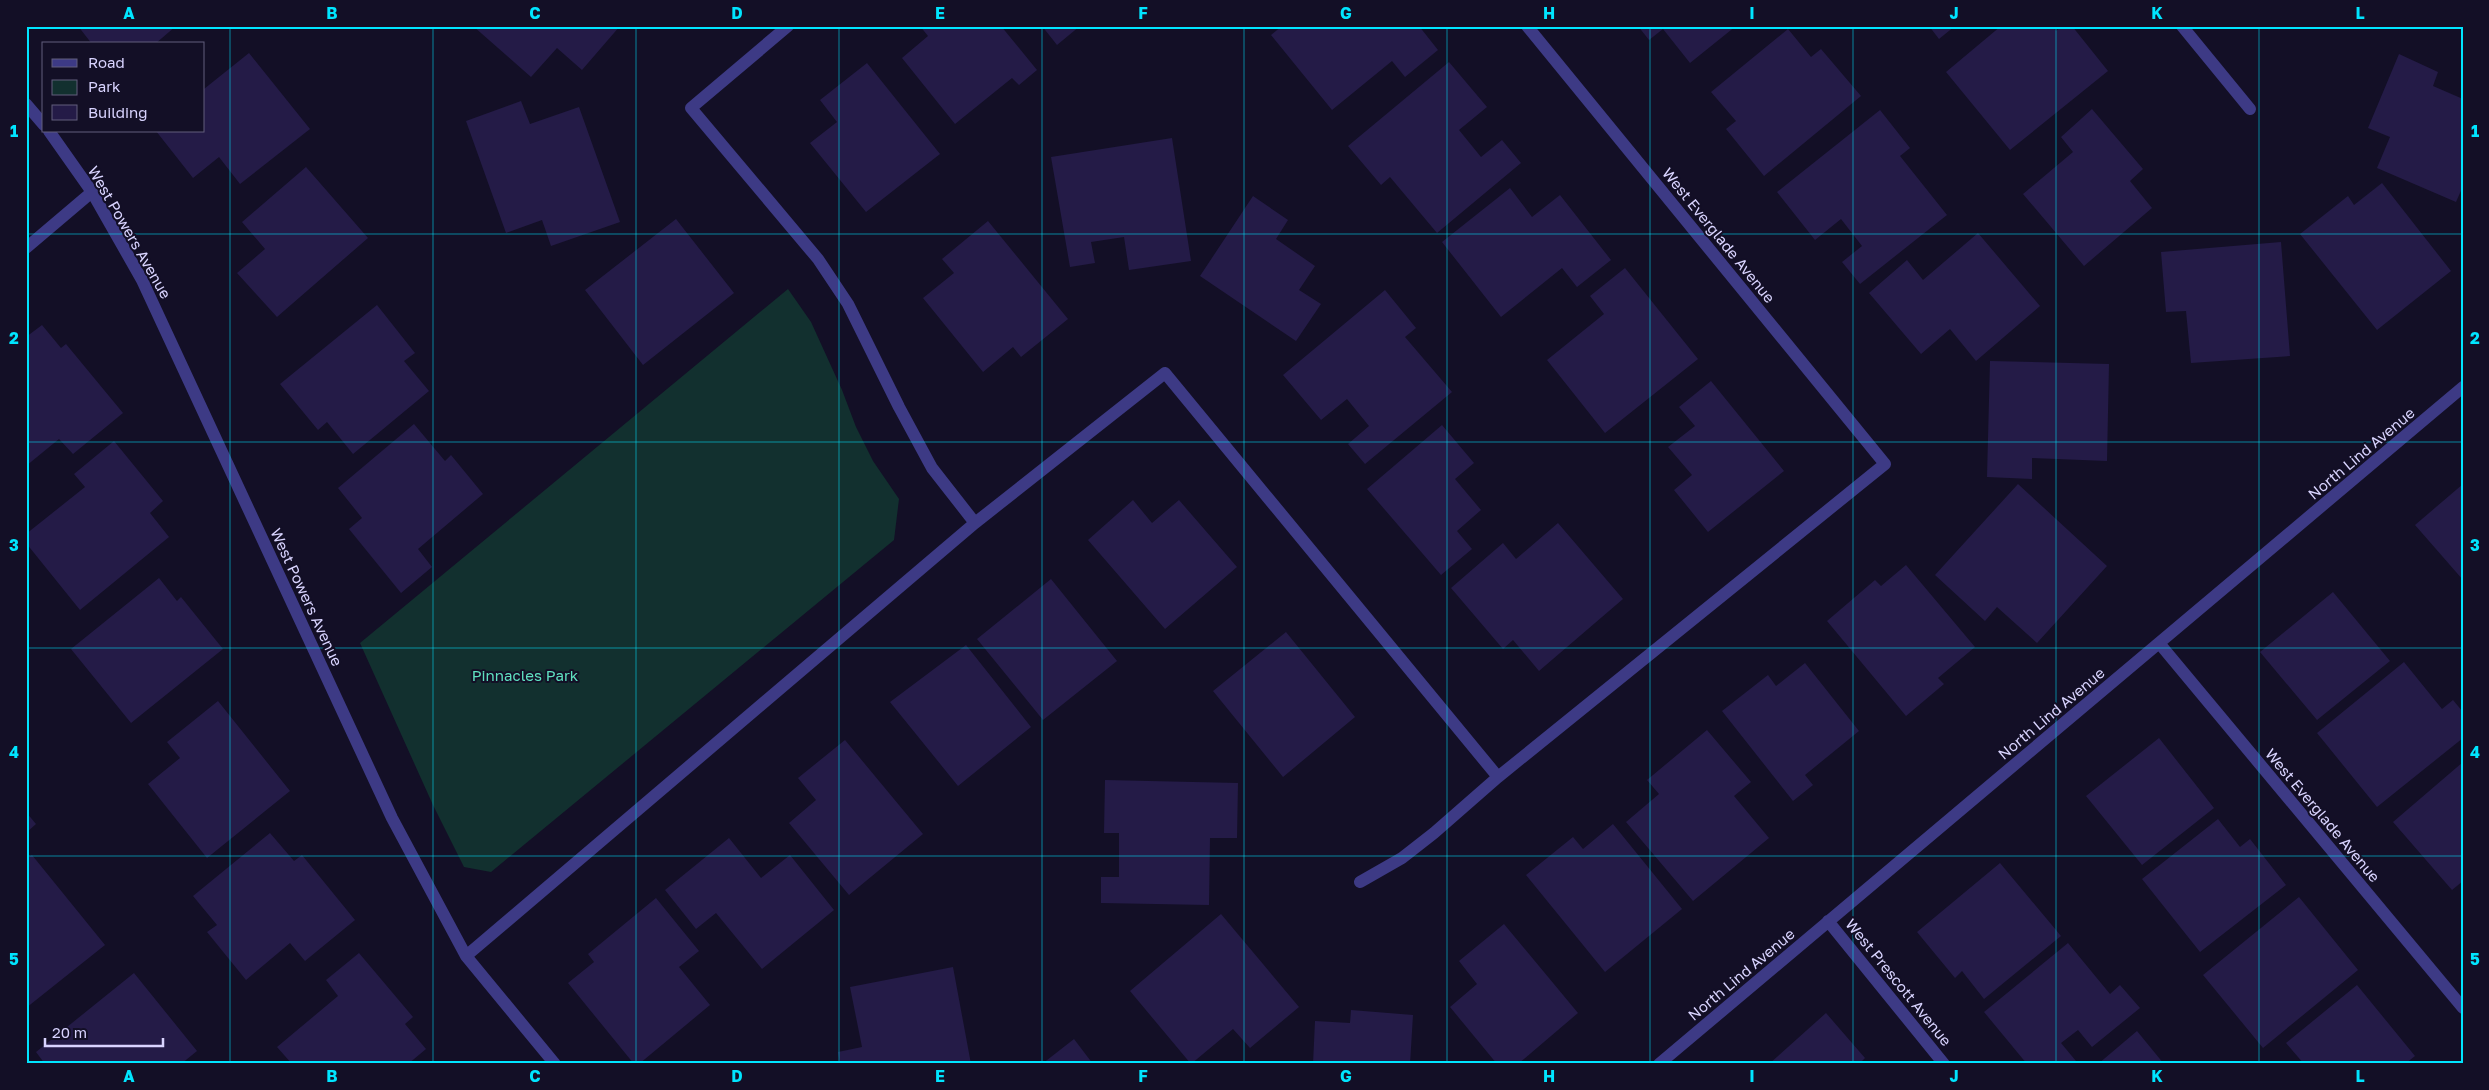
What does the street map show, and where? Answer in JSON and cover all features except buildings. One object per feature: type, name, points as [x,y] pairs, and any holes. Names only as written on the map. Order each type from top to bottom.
[{"type":"street","points":[[788,26],[691,108],[823,267],[848,304],[899,407],[932,468],[975,523]]},
{"type":"street","name":"West Everglade Avenue","points":[[1498,777],[1885,464],[1527,26]]},
{"type":"street","points":[[2182,26],[2250,108]]},
{"type":"street","points":[[26,104],[42,123]]},
{"type":"street","name":"West Powers Avenue","points":[[50,132],[92,192],[142,280],[392,818],[466,956],[555,1064]]},
{"type":"street","points":[[26,248],[92,192]]},
{"type":"street","points":[[466,956],[975,523],[1165,373],[1498,777],[1402,858],[1360,882]]},
{"type":"street","name":"North Lind Avenue","points":[[1659,1064],[2463,387]]},
{"type":"street","name":"West Everglade Avenue","points":[[2159,643],[2463,1008]]},
{"type":"street","name":"West Prescott Avenue","points":[[1828,921],[1944,1064]]},
{"type":"green space","name":"Pinnacles Park","points":[[788,289],[811,322],[842,390],[856,427],[873,461],[899,499],[894,540],[491,872],[464,867],[433,805],[360,643]]}]
